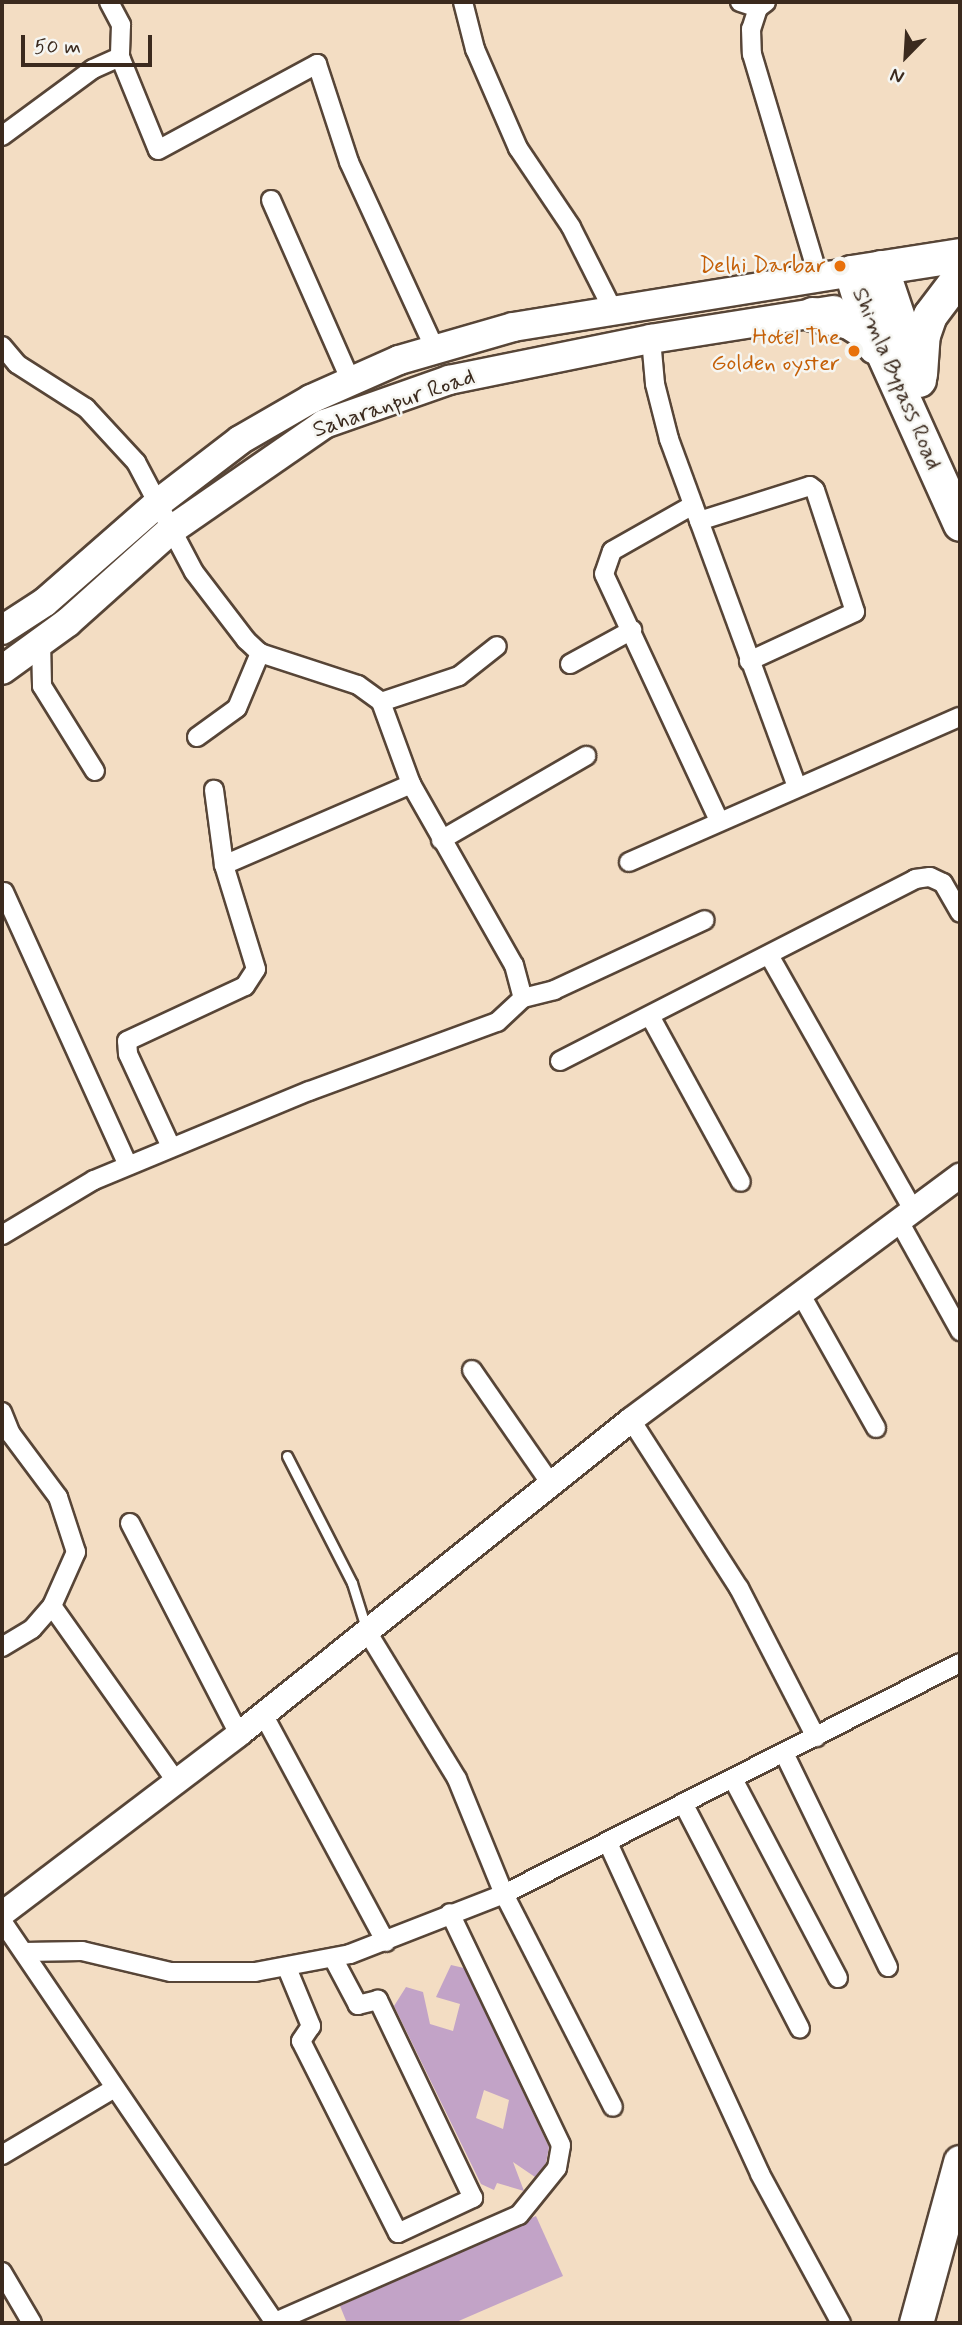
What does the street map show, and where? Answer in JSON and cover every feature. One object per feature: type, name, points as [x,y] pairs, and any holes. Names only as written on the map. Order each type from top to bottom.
[{"type":"highway","points":[[850,271],[958,274]]},
{"type":"highway","name":"Shimla Bypass Road","points":[[850,271],[875,302],[920,382],[960,474]]},
{"type":"highway","points":[[875,302],[958,274]]},
{"type":"highway","points":[[920,382],[923,335],[930,315],[958,274]]},
{"type":"highway","name":"Shimla Bypass Road","points":[[875,302],[888,366],[960,524]]},
{"type":"highway","points":[[811,314],[834,317],[862,330],[888,366]]},
{"type":"highway","points":[[916,2323],[954,2209],[960,2162]]},
{"type":"main road","name":"Saharanpur Road","points":[[2,630],[45,602],[158,503],[240,440],[351,381],[435,349],[513,327],[850,271]]},
{"type":"main road","name":"Saharanpur Road","points":[[2,670],[41,641],[171,530],[324,424],[449,380],[651,339],[875,302]]},
{"type":"street","points":[[110,2],[121,25],[120,57],[156,149],[163,150],[317,64],[349,162],[435,349]]},
{"type":"street","points":[[463,2],[475,49],[518,148],[571,227],[613,310]]},
{"type":"street","points":[[740,2],[762,5],[751,29],[752,54],[850,271]]},
{"type":"street","points":[[2,136],[93,69],[120,57]]},
{"type":"street","points":[[271,200],[351,381]]},
{"type":"street","points":[[651,339],[660,407],[749,661],[796,785]]},
{"type":"street","points":[[2,346],[17,364],[86,408],[113,434],[136,462],[194,572],[260,653],[358,685],[381,702],[411,784],[514,965],[523,998]]},
{"type":"street","points":[[719,821],[606,579],[607,558],[616,548],[696,513],[810,486],[815,490],[855,612],[749,661]]},
{"type":"street","points":[[570,664],[632,630]]},
{"type":"street","points":[[41,641],[42,686],[95,771]]},
{"type":"street","points":[[381,702],[459,676],[497,646]]},
{"type":"street","points":[[197,737],[237,708],[260,653]]},
{"type":"street","points":[[629,862],[796,785],[960,717]]},
{"type":"street","points":[[441,840],[586,756]]},
{"type":"street","points":[[224,864],[411,784]]},
{"type":"street","points":[[171,1147],[125,1047],[134,1034],[245,986],[254,976],[224,864],[214,790]]},
{"type":"street","points":[[560,1061],[770,957],[921,878],[943,883],[960,912]]},
{"type":"street","points":[[4,892],[128,1165]]},
{"type":"street","points":[[2,1235],[71,1191],[128,1165],[497,1022],[523,998],[554,990],[705,920]]},
{"type":"street","points":[[770,957],[907,1218],[960,1332]]},
{"type":"street","points":[[650,1016],[741,1182]]},
{"type":"street","points":[[2,1914],[368,1633],[631,1420],[800,1293],[907,1218],[960,1176]]},
{"type":"street","points":[[800,1293],[876,1428]]},
{"type":"street","points":[[472,1370],[551,1484]]},
{"type":"street","points":[[2,1412],[11,1434],[58,1497],[76,1552],[52,1606],[32,1629],[2,1647]]},
{"type":"street","points":[[631,1420],[738,1588],[816,1737]]},
{"type":"street","points":[[130,1523],[239,1734]]},
{"type":"street","points":[[52,1606],[176,1781]]},
{"type":"street","points":[[368,1633],[457,1779],[505,1894],[613,2107]]},
{"type":"street","points":[[24,1952],[82,1951],[171,1972],[287,1968],[386,1942],[450,1913],[505,1894],[960,1663]]},
{"type":"street","points":[[263,1714],[386,1942]]},
{"type":"street","points":[[784,1754],[867,1930],[888,1966]]},
{"type":"street","points":[[733,1779],[838,1978]]},
{"type":"street","points":[[683,1803],[800,2029]]},
{"type":"street","points":[[608,1843],[760,2174],[841,2323]]},
{"type":"street","points":[[2,1921],[275,2323],[519,2215],[557,2168],[561,2145],[450,1913]]},
{"type":"street","points":[[287,1968],[311,2026],[301,2042],[398,2233],[473,2198],[378,2000],[358,2005],[333,1958]]},
{"type":"street","points":[[2,2155],[115,2088]]},
{"type":"street","points":[[2,2272],[32,2323]]},
{"type":"lane","points":[[287,1457],[352,1583],[368,1633]]},
{"type":"building","points":[[451,1965],[464,1968],[549,2147],[546,2163],[535,2177],[513,2162],[524,2191],[497,2183],[494,2190],[481,2184],[394,2006],[406,1987],[423,1992],[430,2024],[453,2031],[460,2004],[436,1997]],"holes":[[[484,2090],[509,2100],[503,2129],[476,2118]]]},
{"type":"building","points":[[536,2216],[563,2276],[454,2323],[347,2323],[340,2306]]},
{"type":"place","name":"Delhi Darbar","points":[[840,266]]},
{"type":"place","name":"Hotel The Golden oyster","points":[[854,351]]}]
